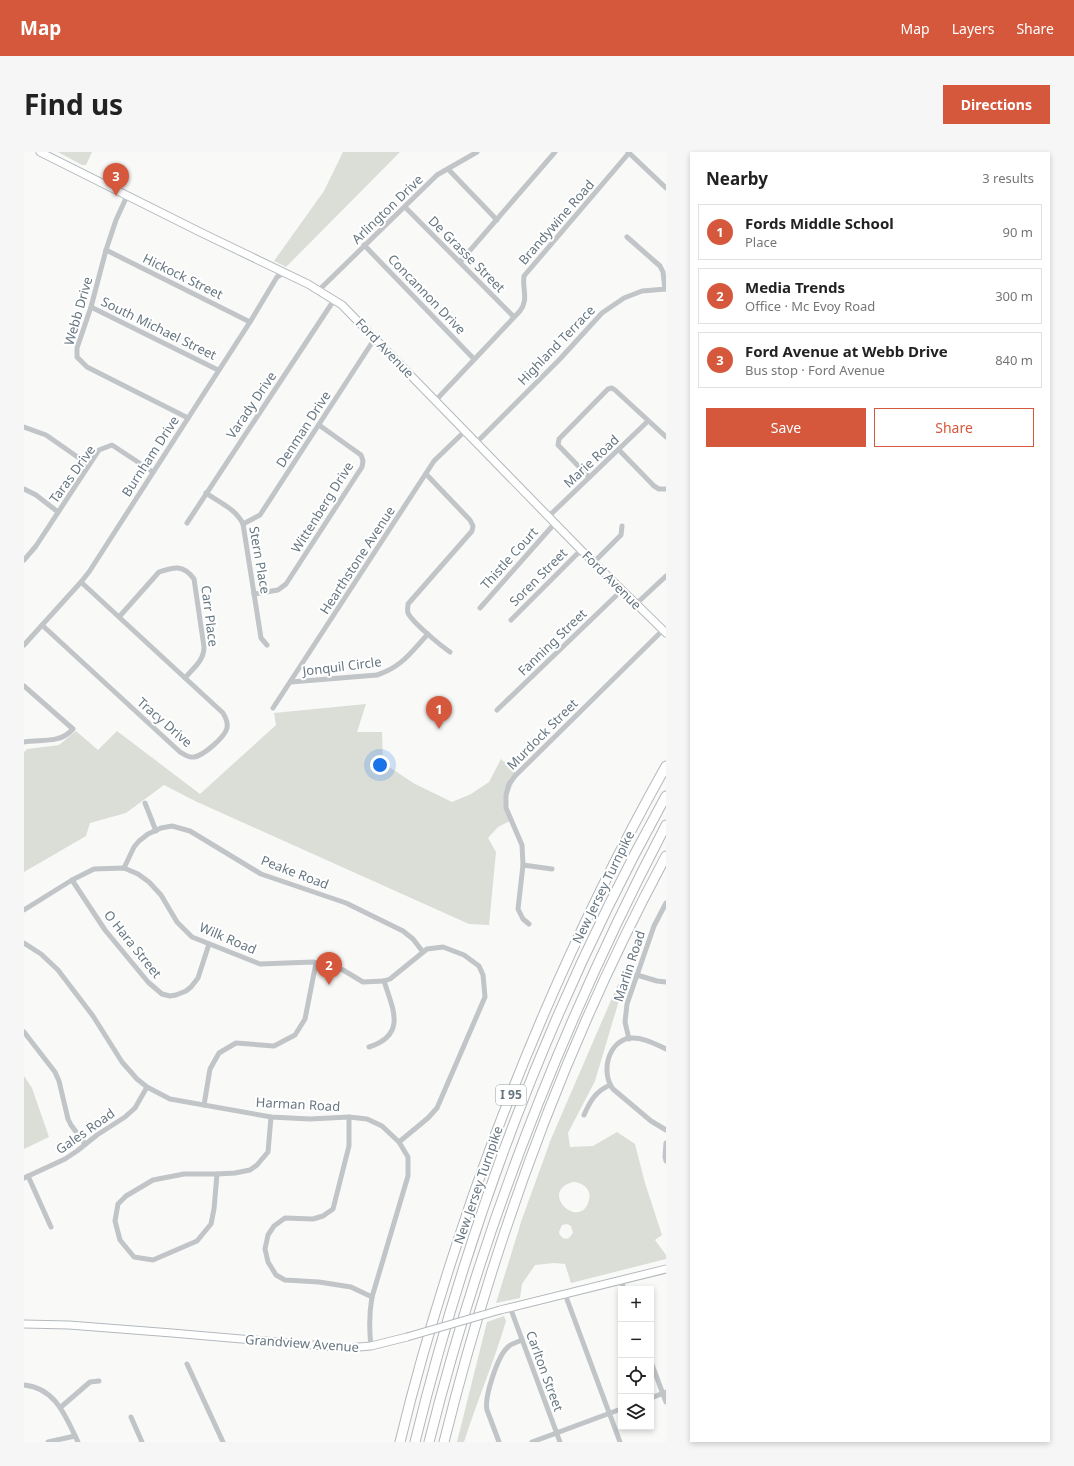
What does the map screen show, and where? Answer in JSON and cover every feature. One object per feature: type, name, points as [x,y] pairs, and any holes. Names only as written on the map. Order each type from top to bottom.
[{"type":"highway","name":"New Jersey Turnpike","points":[[400,1442],[418,1372],[449,1268],[485,1163],[508,1102],[547,1006],[582,929],[623,846],[666,766]]},
{"type":"highway","name":"New Jersey Turnpike","points":[[415,1442],[451,1309],[480,1220],[518,1114],[559,1014],[596,933],[635,854],[666,796]]},
{"type":"highway","name":"New Jersey Turnpike","points":[[429,1442],[462,1320],[530,1121],[598,961],[629,896],[666,825]]},
{"type":"highway","points":[[444,1442],[458,1384],[490,1280],[541,1134],[563,1076],[600,991],[666,856]]},
{"type":"street","name":"Ford Avenue","points":[[40,152],[284,273],[342,304],[555,523],[664,632]]},
{"type":"street","name":"Arlington Drive","points":[[318,291],[437,175],[477,152]]},
{"type":"street","points":[[460,262],[556,152]]},
{"type":"street","points":[[629,153],[666,188]]},
{"type":"street","name":"Brandywine Road","points":[[436,400],[524,305],[526,298],[523,284],[524,276],[629,153]]},
{"type":"street","points":[[448,169],[497,220]]},
{"type":"street","name":"Webb Drive","points":[[127,196],[116,220],[106,250],[91,307],[77,348],[77,358],[86,367],[188,418]]},
{"type":"street","name":"De Grasse Street","points":[[405,207],[514,317]]},
{"type":"street","points":[[627,237],[660,266],[663,272],[666,289]]},
{"type":"street","name":"Concannon Drive","points":[[364,245],[474,359]]},
{"type":"street","name":"Hickock Street","points":[[106,250],[250,322]]},
{"type":"street","name":"Burnham Drive","points":[[24,645],[81,582],[250,322],[277,277],[284,273]]},
{"type":"street","name":"Highland Terrace","points":[[477,442],[559,360],[602,312],[624,298],[642,291],[666,289]]},
{"type":"street","name":"Varady Drive","points":[[187,523],[334,300]]},
{"type":"street","name":"South Michael Street","points":[[91,307],[218,370]]},
{"type":"street","name":"Denman Drive","points":[[243,524],[260,515],[375,338]]},
{"type":"street","points":[[589,477],[558,445],[558,442],[604,392],[612,388],[615,390],[666,437]]},
{"type":"street","name":"Marie Road","points":[[549,516],[648,421]]},
{"type":"street","name":"Wittenberg Drive","points":[[254,594],[278,590],[286,584],[362,467],[363,461],[361,454],[319,425]]},
{"type":"street","points":[[24,427],[46,435],[89,465]]},
{"type":"street","name":"Hearthstone Avenue","points":[[274,708],[434,461],[466,430]]},
{"type":"street","name":"Taras Drive","points":[[24,560],[36,546],[99,450],[112,445],[153,472]]},
{"type":"street","points":[[619,450],[654,486],[659,489],[666,489]]},
{"type":"street","points":[[426,474],[470,520],[473,526],[472,530],[408,604],[407,610],[409,615],[428,634],[450,652]]},
{"type":"street","points":[[24,489],[36,495],[58,512]]},
{"type":"street","name":"Stern Place","points":[[206,493],[240,517],[243,524],[261,638],[267,645]]},
{"type":"street","name":"Thistle Court","points":[[480,608],[555,523]]},
{"type":"street","points":[[594,562],[621,535],[622,526]]},
{"type":"street","name":"Soren Street","points":[[511,620],[582,550]]},
{"type":"street","name":"Carr Place","points":[[119,617],[159,572],[180,567],[188,571],[194,579],[204,654],[184,678]]},
{"type":"street","points":[[636,604],[666,576]]},
{"type":"street","name":"Tracy Drive","points":[[42,625],[186,756],[194,757],[210,749],[225,734],[227,720],[223,713],[81,582]]},
{"type":"street","name":"Fanning Street","points":[[497,710],[622,590]]},
{"type":"street","name":"Murdock Street","points":[[528,924],[523,919],[518,909],[523,865],[522,845],[506,808],[506,795],[509,784],[515,776],[664,632]]},
{"type":"street","name":"Jonquil Circle","points":[[290,682],[377,675],[388,672],[402,663],[428,634]]},
{"type":"street","points":[[24,686],[73,729],[70,733],[58,740],[24,742]]},
{"type":"street","points":[[145,803],[156,831]]},
{"type":"street","name":"Peake Road","points":[[124,868],[134,847],[148,834],[160,828],[172,826],[190,831],[261,874],[346,904],[403,931],[413,939],[424,952]]},
{"type":"street","points":[[523,865],[552,869]]},
{"type":"street","name":"Wilk Road","points":[[24,910],[72,880],[94,869],[124,868],[138,874],[149,882],[161,895],[178,922],[192,937],[260,964],[316,963],[343,970],[363,982],[390,980],[431,948],[440,947],[464,955],[479,966],[483,975],[485,997],[438,1108],[399,1142]]},
{"type":"street","name":"O Hara Street","points":[[72,880],[105,930],[148,982],[162,994],[170,996],[176,995],[191,987],[198,978],[209,944]]},
{"type":"street","name":"Marlin Road","points":[[629,1038],[625,1022],[627,1004],[654,926],[664,910],[666,903]]},
{"type":"street","name":"Harman Road","points":[[24,943],[41,954],[58,970],[93,1016],[122,1062],[137,1079],[147,1087],[170,1098],[271,1117],[349,1117],[367,1119],[382,1126],[399,1142],[408,1157],[408,1176],[372,1297],[369,1325],[371,1346]]},
{"type":"street","points":[[204,1105],[210,1069],[219,1053],[236,1043],[274,1046],[295,1035],[306,1019],[316,963]]},
{"type":"street","points":[[637,974],[656,981],[666,982]]},
{"type":"street","points":[[369,1047],[381,1043],[390,1035],[393,1025],[394,1014],[384,981]]},
{"type":"street","points":[[24,1032],[56,1072],[62,1090],[68,1119],[73,1129],[85,1144]]},
{"type":"street","points":[[666,1049],[644,1039],[629,1038],[618,1045],[610,1055],[607,1063],[607,1073],[610,1085],[613,1089],[651,1121],[666,1130]]},
{"type":"street","points":[[584,1115],[591,1100],[598,1092],[610,1085]]},
{"type":"street","name":"Gales Road","points":[[26,1177],[65,1159],[97,1134],[120,1120],[135,1108],[147,1087]]},
{"type":"street","points":[[217,1174],[214,1209],[210,1224],[197,1241],[153,1260],[134,1257],[120,1240],[115,1221],[118,1204],[126,1196],[153,1180],[184,1174],[217,1174],[235,1174],[250,1170],[257,1165],[268,1152],[271,1117]]},
{"type":"street","points":[[349,1117],[349,1146],[333,1209],[323,1216],[313,1219],[285,1218],[274,1226],[268,1235],[265,1249],[268,1262],[276,1275],[285,1280],[319,1282],[351,1287],[372,1297]]},
{"type":"street","points":[[666,1143],[666,1161]]},
{"type":"street","points":[[26,1177],[50,1227]]},
{"type":"street","name":"Grandview Avenue","points":[[24,1324],[69,1325],[166,1332],[340,1348],[371,1346],[510,1307],[666,1269]]},
{"type":"street","points":[[621,1281],[623,1286]]},
{"type":"street","points":[[565,1294],[620,1442]]},
{"type":"street","name":"Carlton Street","points":[[510,1307],[560,1442]]},
{"type":"street","points":[[499,1442],[487,1410],[486,1399],[501,1356],[508,1346],[522,1340]]},
{"type":"street","points":[[187,1364],[224,1442]]},
{"type":"street","points":[[654,1369],[664,1393],[666,1402]]},
{"type":"street","points":[[61,1407],[90,1382],[99,1381]]},
{"type":"street","points":[[24,1385],[41,1390],[51,1396],[61,1407],[78,1442]]},
{"type":"street","points":[[654,1397],[664,1393]]},
{"type":"street","points":[[532,1442],[618,1410]]},
{"type":"street","points":[[131,1417],[142,1442]]},
{"type":"street","points":[[48,1442],[75,1436]]},
{"type":"shaded area","points":[[58,152],[92,152],[86,165],[82,165]]},
{"type":"shaded area","points":[[343,152],[400,152],[286,267],[274,261],[324,191]]},
{"type":"shaded area","points":[[366,704],[357,732],[382,732],[383,763],[415,784],[452,802],[471,794],[489,782],[501,759],[517,774],[506,800],[512,820],[498,827],[488,838],[496,852],[489,925],[469,924],[195,801],[164,785],[126,813],[90,823],[86,836],[24,872],[24,752],[27,749],[59,745],[76,731],[98,750],[117,731],[200,794],[276,725],[274,713]]},
{"type":"shaded area","points":[[618,984],[623,987],[595,1081],[568,1133],[570,1147],[593,1146],[617,1132],[635,1144],[645,1183],[662,1235],[655,1240],[666,1255],[666,1259],[571,1283],[565,1264],[554,1263],[535,1265],[522,1284],[520,1298],[496,1303],[522,1219],[551,1139]],"holes":[[[573,1182],[580,1183],[586,1187],[590,1196],[585,1209],[578,1212],[571,1211],[564,1207],[560,1201],[559,1194],[563,1187]],[[567,1224],[571,1226],[573,1233],[569,1238],[565,1239],[561,1237],[559,1232],[562,1225]]]},
{"type":"shaded area","points":[[24,1076],[32,1088],[49,1137],[24,1149]]},
{"type":"shaded area","points":[[504,1316],[506,1321],[464,1442],[457,1442],[487,1322]]},
{"type":"place","name":"Ford Avenue at Webb Drive","points":[[116,196]]},
{"type":"place","name":"Fords Middle School","points":[[439,729]]},
{"type":"place","name":"Media Trends","points":[[329,985]]}]
